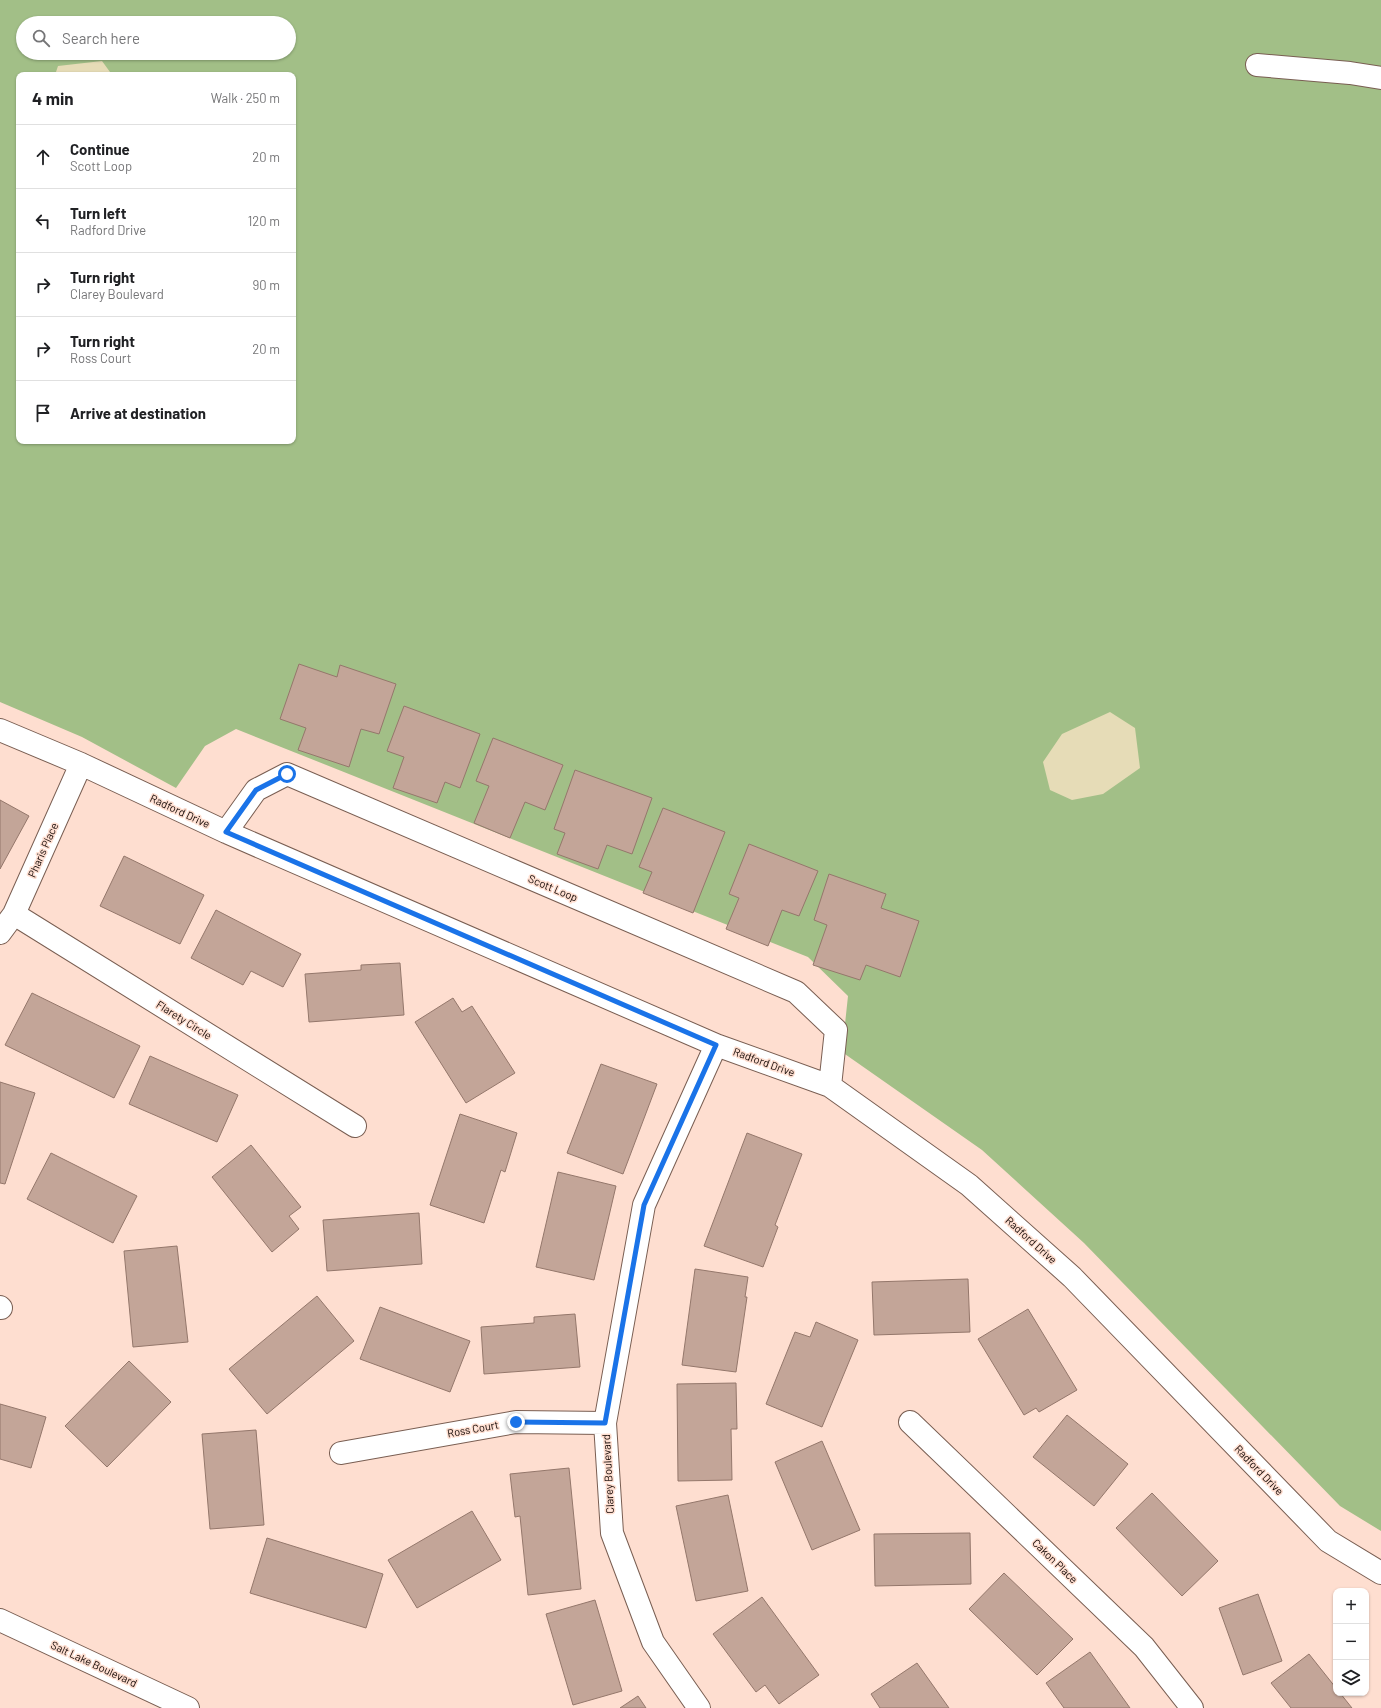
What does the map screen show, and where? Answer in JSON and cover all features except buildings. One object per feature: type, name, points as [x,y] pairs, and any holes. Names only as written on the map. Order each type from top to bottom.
[{"type":"street","points":[[1257,65],[1350,73],[1381,78]]},
{"type":"street","name":"Radford Drive","points":[[0,730],[81,764],[226,832],[716,1045],[830,1086],[969,1185],[1072,1277],[1328,1541],[1381,1573]]},
{"type":"street","name":"Pharis Place","points":[[0,933],[14,914],[81,764]]},
{"type":"street","name":"Scott Loop","points":[[226,832],[256,790],[287,774],[796,992],[836,1030],[830,1086]]},
{"type":"street","name":"Flarety Circle","points":[[14,914],[355,1126]]},
{"type":"street","name":"Clarey Boulevard","points":[[699,1708],[653,1642],[612,1533],[605,1423],[644,1205],[716,1045]]},
{"type":"street","name":"Ross Court","points":[[342,1453],[516,1422],[605,1423]]},
{"type":"street","name":"Cakon Place","points":[[910,1422],[1144,1647],[1192,1708]]},
{"type":"street","name":"Salt Lake Boulevard","points":[[0,1620],[178,1706]]},
{"type":"green space","points":[[0,0],[1381,0],[1381,1531],[1340,1506],[1084,1243],[982,1150],[842,1052],[848,996],[808,957],[236,729],[205,746],[176,788],[82,737],[0,702]]},
{"type":"sand","points":[[102,61],[110,72],[56,72],[58,66]]},
{"type":"sand","points":[[1110,712],[1135,728],[1140,768],[1103,794],[1072,800],[1050,790],[1043,762],[1062,734]]},
{"type":"route","points":[[287,774],[256,790],[226,832],[716,1045],[644,1205],[605,1423],[516,1422]]}]
